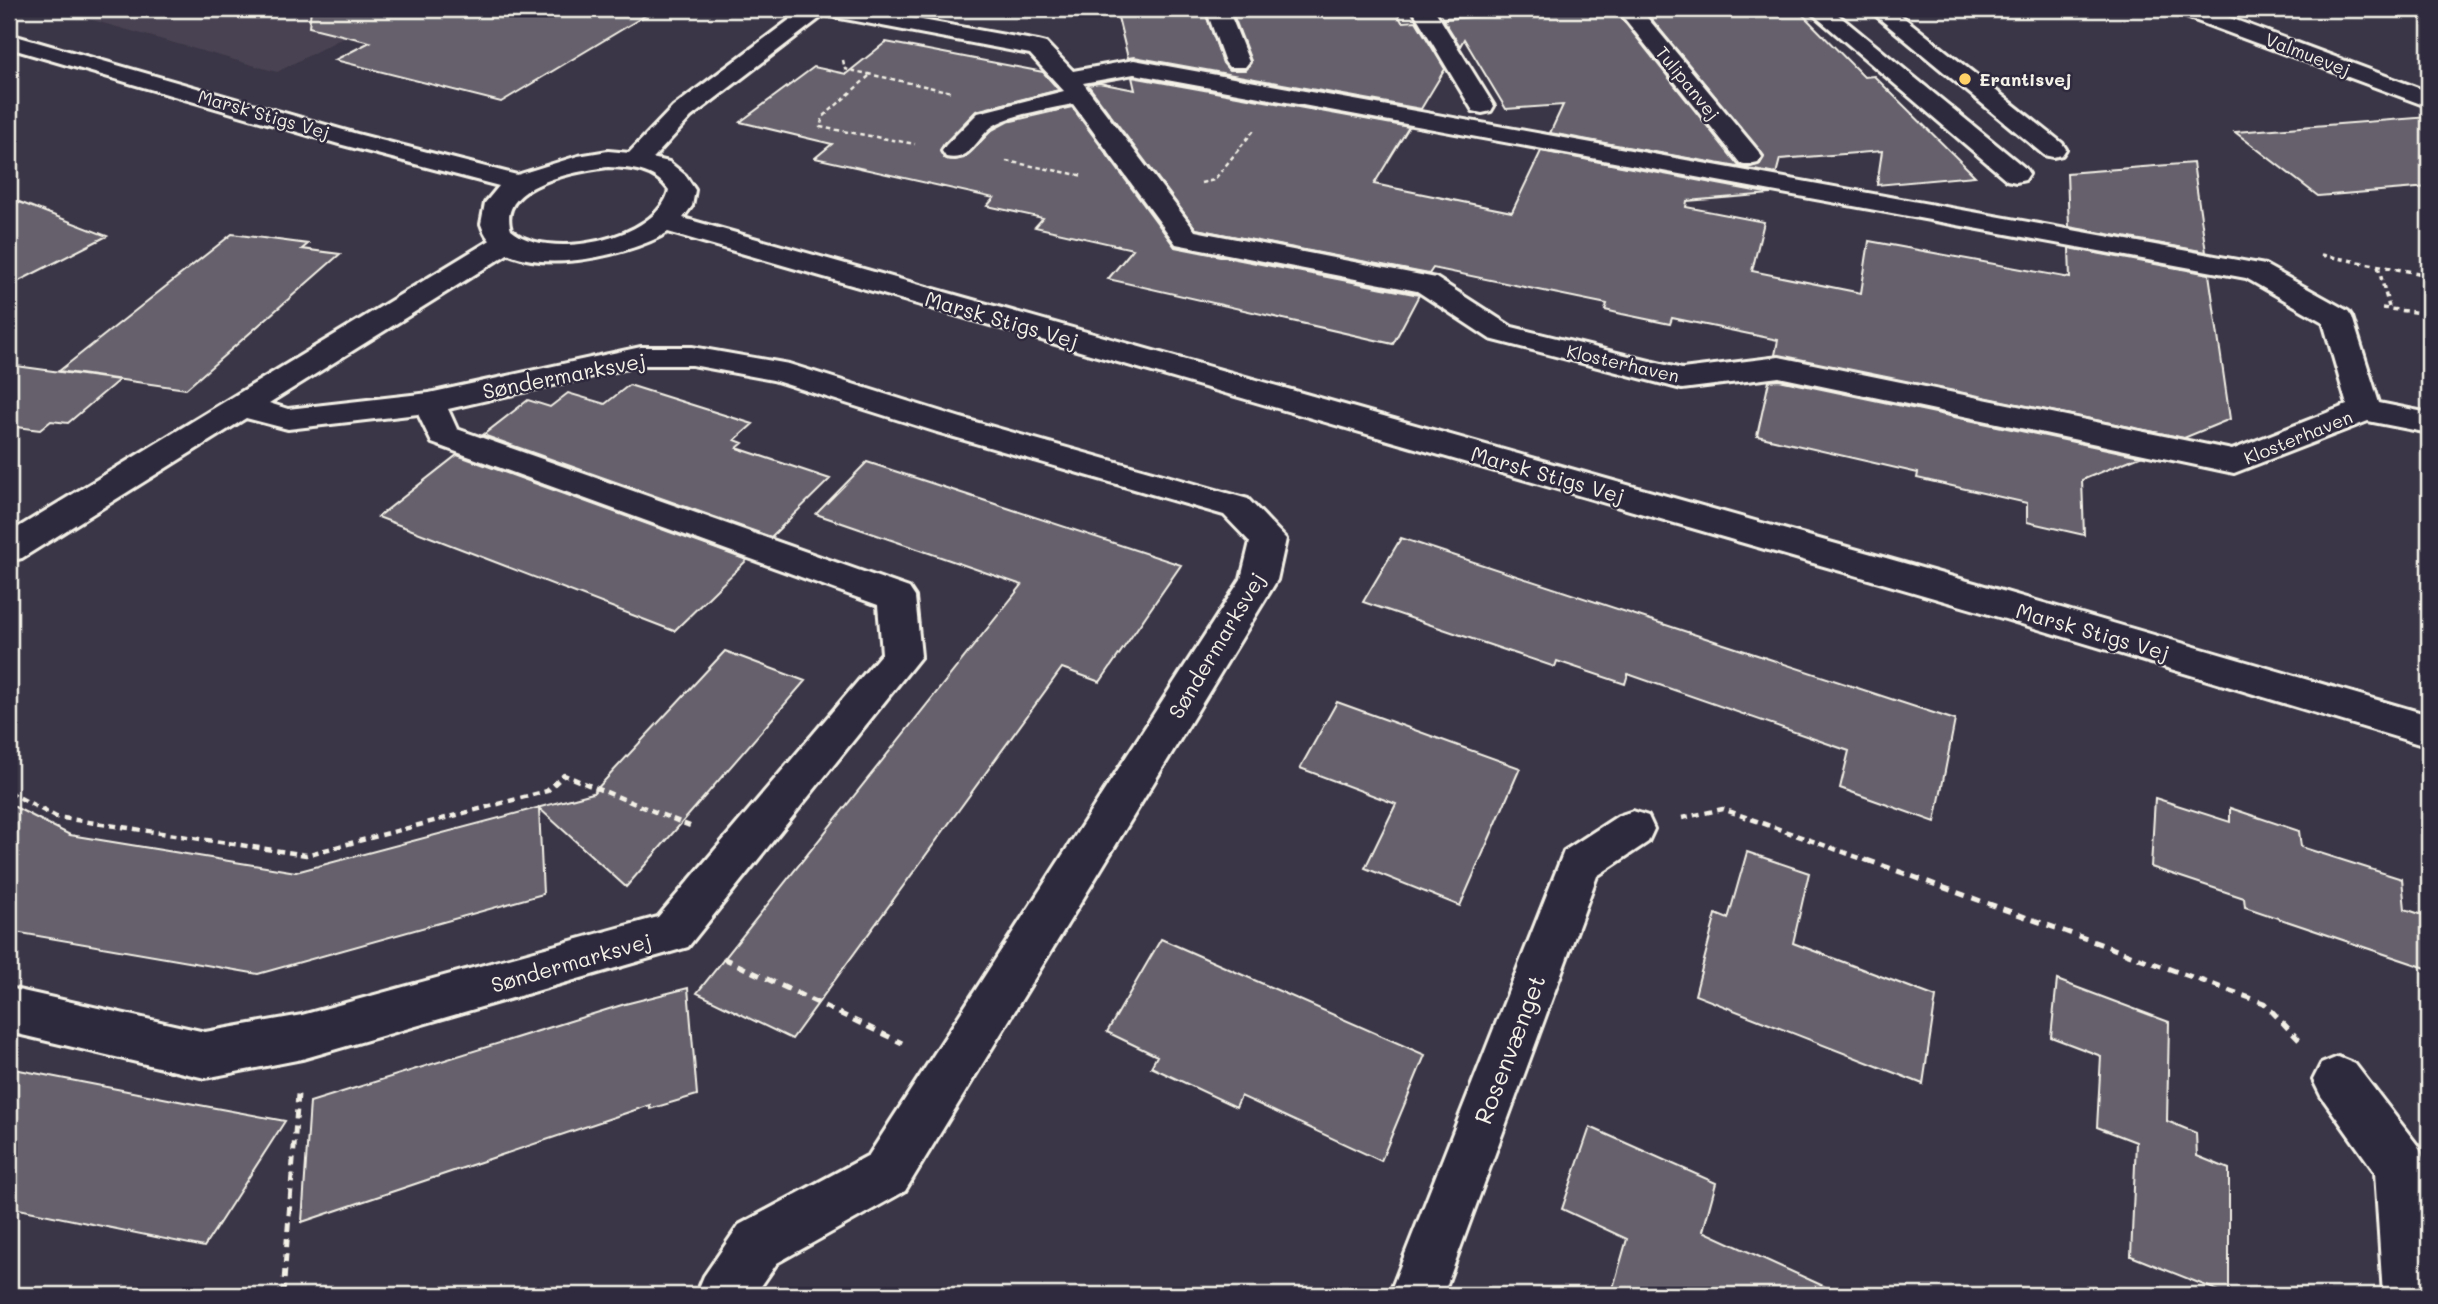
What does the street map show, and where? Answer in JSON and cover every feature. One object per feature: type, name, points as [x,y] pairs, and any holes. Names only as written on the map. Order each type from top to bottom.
[{"type":"street","points":[[636,161],[682,112],[818,9]]},
{"type":"street","name":"Klosterhaven","points":[[825,9],[1038,48],[1073,87],[1186,238],[1426,284],[1501,333],[1682,379],[1779,367],[2234,462],[2365,410],[2429,423]]},
{"type":"street","points":[[1217,9],[1237,62]]},
{"type":"street","points":[[1423,9],[1482,106]]},
{"type":"street","name":"Tulipanvej","points":[[1628,9],[1749,157]]},
{"type":"street","points":[[1818,9],[2016,174]]},
{"type":"street","points":[[1879,9],[2053,149]]},
{"type":"street","name":"Valmuevej","points":[[2186,9],[2429,100]]},
{"type":"street","name":"Marsk Stigs Vej","points":[[9,41],[348,139],[521,184]]},
{"type":"street","name":"Klosterhaven","points":[[955,151],[987,118],[1134,67],[2255,271],[2337,317],[2365,410]]},
{"type":"street","points":[[608,159],[636,161],[659,167],[675,177],[682,190],[678,206],[665,222],[629,241],[584,253],[540,253],[507,242],[495,229],[495,214],[503,199],[521,184],[576,163],[608,159]]},
{"type":"street","name":"Marsk Stigs Vej","points":[[665,222],[1991,601],[2429,731]]},
{"type":"street","points":[[9,549],[507,242]]},
{"type":"street","name":"Søndermarksvej","points":[[242,406],[288,419],[429,403],[641,356],[692,356],[778,371],[949,425],[1236,507],[1268,539],[1259,580],[887,1173],[758,1244],[723,1295]]},
{"type":"street","name":"Søndermarksvej","points":[[9,1010],[205,1055],[302,1037],[672,933],[902,656],[896,597],[444,436],[429,403]]},
{"type":"street","name":"Rosenvænget","points":[[1416,1295],[1579,864],[1633,829]]},
{"type":"street","points":[[2338,1080],[2400,1164],[2410,1295]]},
{"type":"path","points":[[843,60],[845,69],[995,101],[1016,110]]},
{"type":"path","points":[[1152,193],[1214,180],[1282,94]]},
{"type":"path","points":[[2378,265],[2389,307]]},
{"type":"path","points":[[9,792],[56,817],[306,855],[547,791],[564,775],[743,848]]},
{"type":"path","points":[[1633,829],[1723,809],[2264,1003],[2338,1080]]},
{"type":"path","points":[[672,933],[953,1067]]},
{"type":"path","points":[[283,1295],[302,1037]]},
{"type":"shaded area","points":[[53,9],[398,9],[277,72]]},
{"type":"building","points":[[311,9],[656,9],[501,102],[335,60],[370,42],[309,27]]},
{"type":"building","points":[[1116,9],[1204,9],[1223,63],[1229,70],[1245,70],[1251,61],[1231,9],[1395,9],[1402,22],[1416,21],[1445,69],[1421,109],[1128,58]]},
{"type":"building","points":[[1525,9],[1614,9],[1738,165],[1748,168],[1760,164],[1764,156],[1643,9],[1797,9],[1864,77],[1874,76],[1975,176],[1877,185],[1882,151],[1780,159],[1776,174],[1550,133],[1563,105],[1506,109],[1464,39],[1460,46],[1443,19],[1528,13]]},
{"type":"building","points":[[886,42],[1043,72],[1059,90],[976,111],[944,144],[940,150],[944,158],[964,158],[992,130],[1007,122],[1072,107],[1175,247],[1419,295],[1393,344],[1108,279],[1133,249],[1035,227],[1043,218],[987,206],[994,198],[815,158],[832,144],[740,122],[814,67],[846,74]]},
{"type":"building","points":[[1132,77],[1409,127],[1374,184],[1512,212],[1541,151],[1771,194],[1687,201],[1686,207],[1764,222],[1752,271],[1861,293],[1869,241],[2070,278],[2069,248],[2209,274],[2230,419],[2184,438],[1775,355],[1778,340],[1672,318],[1670,324],[1622,314],[1605,310],[1607,304],[1433,268],[1429,274],[1196,229],[1088,85],[1099,83],[1135,90]]},
{"type":"building","points":[[2429,117],[2429,187],[2318,196],[2235,132]]},
{"type":"building","points":[[2193,163],[2206,252],[2069,227],[2067,173]]},
{"type":"building","points":[[9,198],[107,236],[9,286]]},
{"type":"building","points":[[232,234],[308,244],[302,249],[340,254],[186,389],[59,371]]},
{"type":"building","points":[[9,365],[119,380],[68,423],[51,421],[40,430],[9,426]]},
{"type":"building","points":[[1779,380],[2140,456],[2082,480],[2084,535],[2027,522],[2027,503],[1917,478],[1918,473],[1757,436],[1769,381]]},
{"type":"building","points":[[629,385],[753,424],[735,440],[743,443],[737,448],[830,479],[771,537],[483,435],[528,400],[550,407],[568,393],[605,404]]},
{"type":"building","points":[[457,455],[747,560],[674,631],[378,517]]},
{"type":"building","points":[[867,462],[1181,565],[1100,682],[1062,668],[792,1039],[697,993],[1022,585],[816,514]]},
{"type":"building","points":[[1401,538],[1955,720],[1935,822],[1840,788],[1849,751],[1628,674],[1625,684],[1557,661],[1555,667],[1363,602]]},
{"type":"building","points":[[725,651],[805,681],[626,887],[539,808],[543,894],[258,974],[9,931],[9,804],[70,835],[296,872],[593,793]]},
{"type":"building","points":[[1337,702],[1520,768],[1460,906],[1365,868],[1396,804],[1300,768]]},
{"type":"building","points":[[2155,798],[2230,822],[2230,808],[2299,831],[2301,847],[2402,879],[2405,909],[2429,917],[2429,969],[2245,907],[2244,898],[2151,867]]},
{"type":"building","points":[[1747,852],[1809,873],[1793,943],[1936,997],[1923,1084],[1695,995],[1716,914],[1728,919]]},
{"type":"building","points":[[1161,939],[1425,1055],[1381,1161],[1241,1096],[1236,1107],[1151,1067],[1157,1056],[1107,1032]]},
{"type":"building","points":[[2057,980],[2169,1022],[2167,1121],[2196,1133],[2197,1156],[2229,1169],[2229,1295],[2131,1256],[2136,1142],[2097,1127],[2101,1056],[2051,1037]]},
{"type":"building","points":[[688,988],[697,1095],[650,1109],[650,1105],[302,1222],[310,1102],[625,1004]]},
{"type":"building","points":[[9,1068],[285,1121],[204,1247],[9,1207]]},
{"type":"building","points":[[1590,1127],[1716,1183],[1703,1231],[1843,1295],[1611,1295],[1627,1239],[1562,1209]]},
{"type":"place","name":"Erantisvej","points":[[1965,79]]}]
